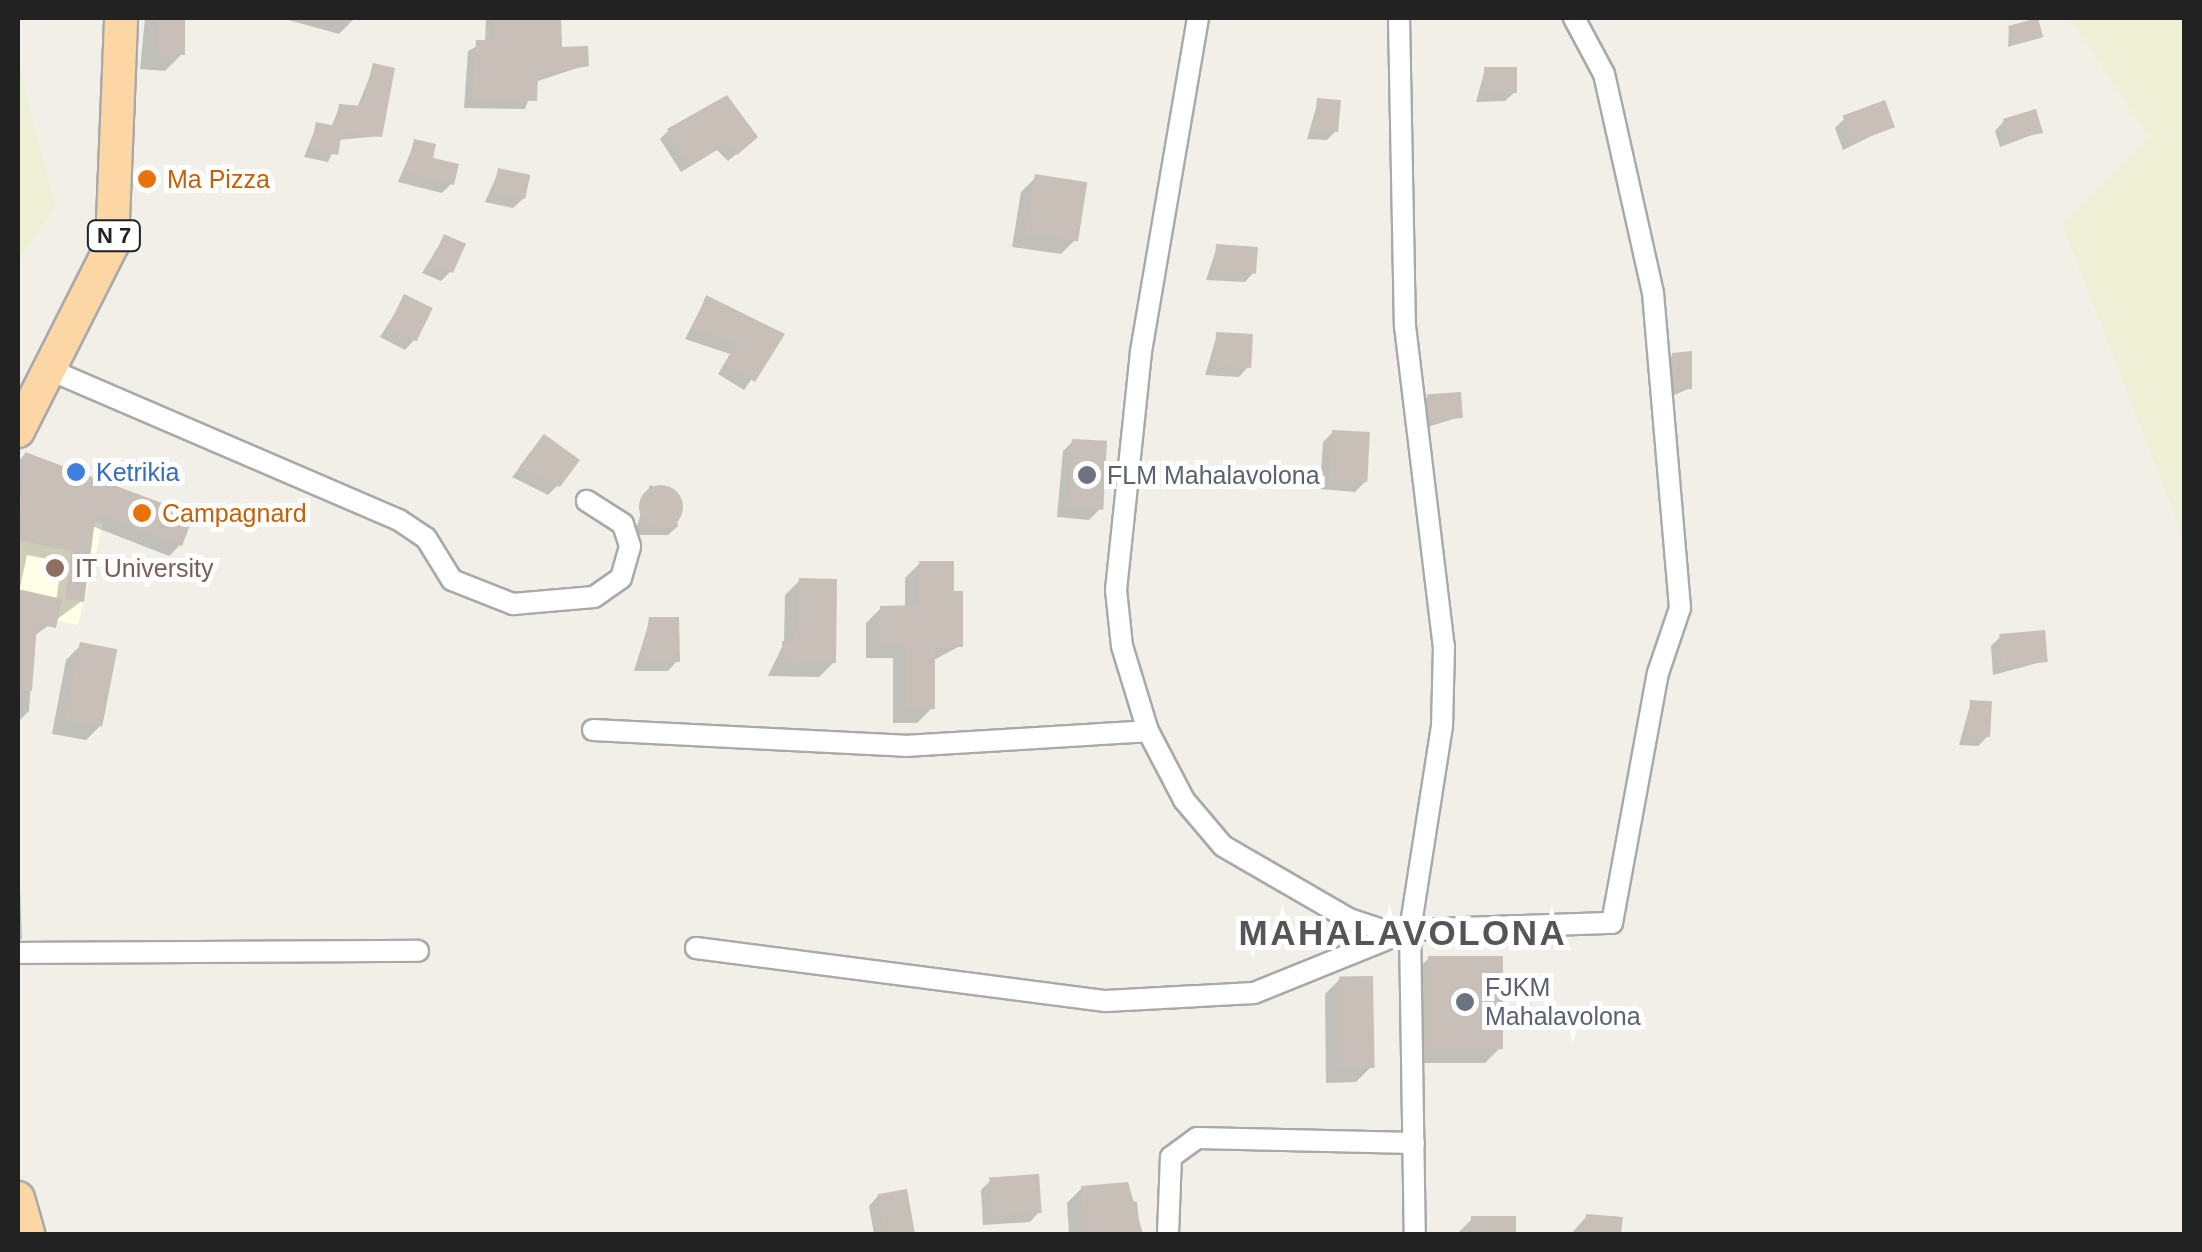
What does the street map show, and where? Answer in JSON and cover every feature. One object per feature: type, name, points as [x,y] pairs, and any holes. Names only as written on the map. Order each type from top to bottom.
[{"type":"main road","name":"N 7","points":[[18,431],[55,372],[112,245],[121,18]]},
{"type":"main road","points":[[18,1198],[28,1234]]},
{"type":"street","points":[[1198,18],[1141,352],[1116,590],[1148,730],[1184,800],[1222,846],[1348,919],[1402,932],[1612,923],[1658,674],[1680,608],[1653,293],[1604,74],[1574,18]]},
{"type":"street","points":[[1399,18],[1407,54],[1405,326],[1444,646],[1442,726],[1402,932],[1416,1234]]},
{"type":"street","points":[[55,372],[400,520],[426,538],[452,580],[513,604],[594,597],[620,578],[630,546],[623,524],[587,502]]},
{"type":"street","points":[[593,730],[905,746],[1148,730]]},
{"type":"street","points":[[696,948],[1106,1001],[1254,993],[1402,932]]},
{"type":"street","points":[[18,953],[418,952]]},
{"type":"street","points":[[1168,1234],[1171,1158],[1197,1138],[1414,1143]]},
{"type":"shaded area","points":[[2070,18],[2184,18],[2184,539],[2062,224],[2149,137]]},
{"type":"shaded area","points":[[18,62],[55,206],[18,261]]},
{"type":"shaded area","name":"IT University","points":[[18,496],[103,524],[78,625],[18,612]]},
{"type":"building","points":[[157,18],[185,18],[185,55],[157,55]]},
{"type":"building","points":[[493,18],[561,18],[562,47],[588,46],[589,66],[538,75],[537,101],[472,100],[476,40],[493,40]]},
{"type":"building","points":[[2038,18],[2043,37],[2013,45],[2008,26]]},
{"type":"building","points":[[373,63],[395,68],[382,137],[342,133],[338,155],[310,150],[316,122],[336,126],[339,104],[362,106]]},
{"type":"building","points":[[1484,67],[1517,67],[1517,93],[1484,93]]},
{"type":"building","points":[[727,95],[758,137],[737,155],[726,143],[690,166],[667,129]]},
{"type":"building","points":[[1317,98],[1341,100],[1338,132],[1314,130]]},
{"type":"building","points":[[1885,100],[1895,127],[1853,143],[1843,115]]},
{"type":"building","points":[[2036,109],[2043,133],[2009,139],[2003,119]]},
{"type":"building","points":[[414,139],[436,144],[433,158],[459,164],[454,185],[406,173]]},
{"type":"building","points":[[498,168],[530,175],[525,199],[493,192]]},
{"type":"building","points":[[1035,174],[1087,182],[1078,242],[1026,233]]},
{"type":"building","points":[[444,234],[466,244],[453,273],[431,263]]},
{"type":"building","points":[[1216,244],[1258,247],[1256,274],[1214,271]]},
{"type":"building","points":[[404,294],[433,308],[417,341],[388,327]]},
{"type":"building","points":[[706,295],[785,334],[755,382],[725,364],[737,344],[693,329]]},
{"type":"building","points":[[1216,332],[1253,334],[1251,368],[1214,366]]},
{"type":"building","points":[[1692,351],[1692,389],[1675,390],[1672,353]]},
{"type":"building","points":[[1461,392],[1463,418],[1429,420],[1427,394]]},
{"type":"building","points":[[1332,430],[1370,432],[1367,482],[1329,480]]},
{"type":"building","points":[[544,434],[580,460],[560,487],[519,467]]},
{"type":"building","name":"FLM Mahalavolona","points":[[1072,439],[1107,441],[1103,510],[1068,508]]},
{"type":"building","points":[[25,452],[194,515],[182,546],[96,513],[84,602],[65,599],[72,551],[18,540]]},
{"type":"building","points":[[661,485],[676,492],[683,507],[676,522],[661,529],[646,522],[639,507],[646,492]]},
{"type":"building","points":[[919,561],[954,561],[954,591],[963,591],[963,647],[935,647],[935,709],[907,709],[907,644],[880,644],[880,606],[919,605]]},
{"type":"building","points":[[799,578],[837,579],[836,663],[782,662],[782,641],[792,642],[798,626]]},
{"type":"building","points":[[18,589],[62,599],[56,628],[37,624],[32,691],[18,690]]},
{"type":"building","points":[[649,617],[679,617],[680,662],[642,663]]},
{"type":"building","points":[[2045,630],[2048,662],[2002,666],[1999,634]]},
{"type":"building","points":[[80,642],[117,649],[102,727],[65,720]]},
{"type":"building","points":[[1970,700],[1992,701],[1990,737],[1968,736]]},
{"type":"building","name":"FJKM Mahalavolona","points":[[1428,956],[1503,956],[1503,1049],[1428,1049]]},
{"type":"building","points":[[1373,976],[1375,1068],[1341,1069],[1339,977]]},
{"type":"building","points":[[1039,1174],[1042,1213],[992,1216],[989,1177]]},
{"type":"building","points":[[1128,1182],[1143,1234],[1085,1234],[1081,1186]]},
{"type":"building","points":[[907,1189],[915,1233],[884,1234],[877,1194]]},
{"type":"building","points":[[1586,1214],[1623,1217],[1621,1234],[1584,1234]]},
{"type":"building","points":[[1471,1216],[1516,1216],[1516,1234],[1471,1234]]},
{"type":"place","name":"Ma Pizza","points":[[147,179]]},
{"type":"place","name":"Ketrikia","points":[[76,472]]},
{"type":"place","name":"FLM Mahalavolona","points":[[1087,475]]},
{"type":"place","name":"Campagnard","points":[[142,513]]},
{"type":"place","name":"IT University","points":[[55,568]]},
{"type":"place","name":"FJKM Mahalavolona","points":[[1465,1002]]},
{"type":"district","name":"MAHALAVOLONA","points":[[1403,933]]}]
